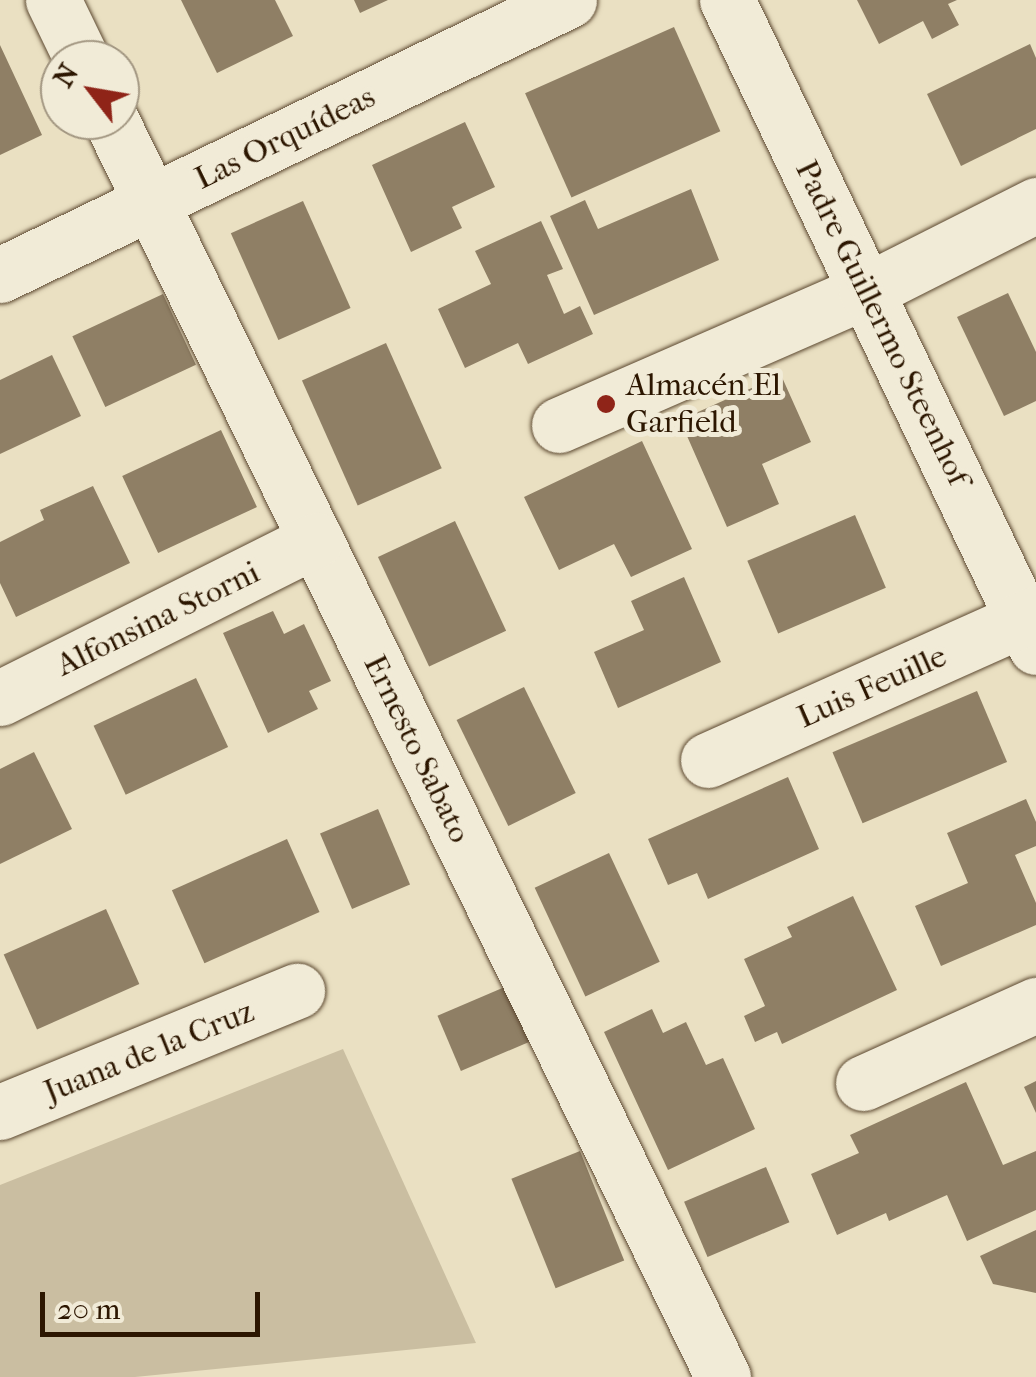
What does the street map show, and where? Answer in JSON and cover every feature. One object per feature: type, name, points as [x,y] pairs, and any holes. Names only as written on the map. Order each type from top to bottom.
[{"type":"street","points":[[52,0],[72,40]]},
{"type":"street","name":"Las Orquídeas","points":[[0,275],[569,0]]},
{"type":"street","name":"Padre Guillermo Steenhof","points":[[727,0],[1032,626]]},
{"type":"street","name":"Ernesto Sabato","points":[[121,140],[723,1377]]},
{"type":"street","points":[[559,425],[866,291],[1036,206]]},
{"type":"street","name":"Alfonsina Storni","points":[[0,698],[316,540]]},
{"type":"street","name":"Luis Feuille","points":[[708,760],[1032,626]]},
{"type":"street","name":"Juana de la Cruz","points":[[0,1112],[297,991]]},
{"type":"street","points":[[863,1083],[1036,1006]]},
{"type":"shaded area","points":[[343,1049],[476,1343],[135,1377],[0,1377],[0,1185]]},
{"type":"building","points":[[181,0],[275,0],[293,36],[217,73]]},
{"type":"building","points":[[354,0],[388,0],[360,13]]},
{"type":"building","points":[[857,0],[957,0],[948,4],[959,25],[932,39],[923,21],[879,44]]},
{"type":"building","points":[[674,27],[720,131],[571,197],[525,93]]},
{"type":"building","points":[[1030,44],[1036,58],[1036,129],[961,166],[927,94]]},
{"type":"building","points":[[0,45],[40,136],[0,155]]},
{"type":"building","points":[[465,122],[495,187],[452,207],[462,228],[411,252],[372,165]]},
{"type":"building","points":[[691,189],[719,260],[594,315],[550,216],[585,200],[598,229]]},
{"type":"building","points":[[303,201],[351,308],[278,340],[231,233]]},
{"type":"building","points":[[541,221],[563,269],[547,275],[564,314],[580,306],[593,334],[528,364],[518,343],[465,368],[438,309],[491,284],[475,251]]},
{"type":"building","points":[[1008,293],[1036,352],[1036,401],[1004,416],[957,317]]},
{"type":"building","points":[[163,294],[196,365],[105,407],[72,336]]},
{"type":"building","points":[[386,343],[442,468],[358,506],[302,380]]},
{"type":"building","points":[[52,355],[81,416],[0,454],[0,380]]},
{"type":"building","points":[[781,375],[811,442],[762,464],[779,504],[727,527],[680,420]]},
{"type":"building","points":[[221,430],[257,507],[158,553],[122,476]]},
{"type":"building","points":[[642,441],[692,549],[631,577],[614,544],[559,570],[524,497]]},
{"type":"building","points":[[93,486],[130,563],[16,617],[0,583],[0,542],[44,520],[40,510]]},
{"type":"building","points":[[855,515],[886,588],[778,633],[747,561]]},
{"type":"building","points":[[455,521],[506,631],[429,667],[378,557]]},
{"type":"building","points":[[684,577],[721,662],[618,708],[594,652],[644,630],[631,601]]},
{"type":"building","points":[[273,611],[284,634],[304,624],[331,681],[309,691],[318,709],[268,733],[223,633]]},
{"type":"building","points":[[196,678],[228,747],[126,795],[94,726]]},
{"type":"building","points":[[524,687],[576,793],[508,826],[457,720]]},
{"type":"building","points":[[977,691],[1007,762],[863,823],[832,752]]},
{"type":"building","points":[[34,752],[72,829],[0,864],[0,769]]},
{"type":"building","points":[[788,777],[819,849],[708,899],[697,873],[668,885],[648,839]]},
{"type":"building","points":[[1026,799],[1036,822],[1036,846],[1015,855],[1036,903],[1036,925],[941,966],[915,906],[968,883],[947,833]]},
{"type":"building","points":[[378,809],[410,884],[352,909],[320,834]]},
{"type":"building","points":[[287,839],[320,912],[204,963],[172,890]]},
{"type":"building","points":[[609,853],[660,962],[585,996],[535,888]]},
{"type":"building","points":[[853,896],[897,990],[782,1044],[777,1032],[755,1042],[744,1016],[765,1006],[744,959],[792,937],[787,927]]},
{"type":"building","points":[[106,909],[139,984],[37,1029],[4,955]]},
{"type":"building","points":[[512,984],[535,1039],[461,1071],[437,1016]]},
{"type":"building","points":[[652,1009],[663,1033],[686,1022],[706,1065],[723,1058],[755,1129],[668,1170],[604,1032]]},
{"type":"building","points":[[1036,1081],[1036,1113],[1024,1087]]},
{"type":"building","points":[[966,1082],[1003,1165],[1036,1151],[1036,1210],[967,1241],[947,1195],[889,1221],[886,1213],[837,1235],[811,1174],[859,1153],[850,1135]]},
{"type":"building","points":[[580,1151],[624,1260],[556,1288],[511,1179]]},
{"type":"building","points":[[766,1167],[789,1222],[708,1257],[684,1202]]},
{"type":"building","points":[[1036,1230],[1036,1293],[993,1284],[980,1256]]},
{"type":"place","name":"Almacén El Garfield","points":[[606,404]]}]
